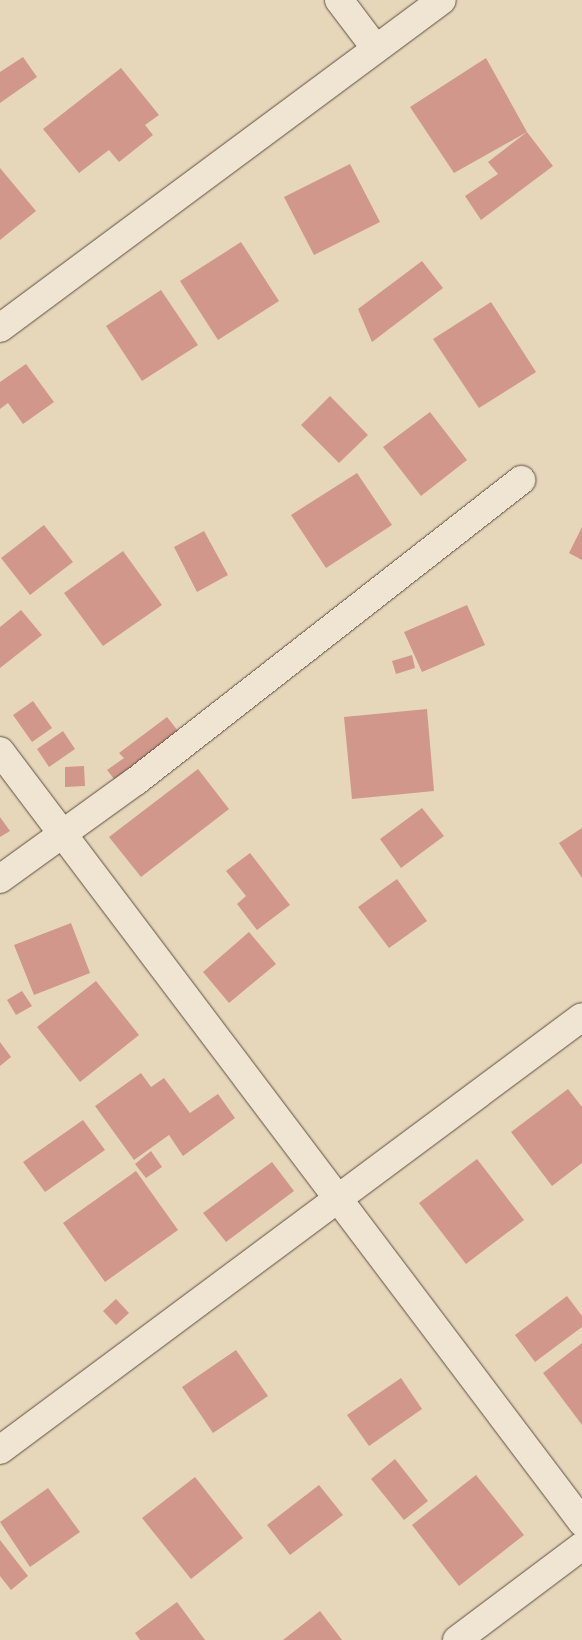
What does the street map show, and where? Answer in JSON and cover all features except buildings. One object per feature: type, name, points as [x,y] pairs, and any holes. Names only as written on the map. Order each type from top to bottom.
[{"type":"street","points":[[339,0],[376,49]]},
{"type":"street","points":[[0,328],[442,0]]},
{"type":"street","points":[[0,879],[60,833],[136,781],[521,480]]},
{"type":"street","points":[[0,751],[60,833],[339,1198],[582,1522]]},
{"type":"street","points":[[0,1450],[582,1017]]},
{"type":"street","points":[[457,1640],[582,1546]]}]
